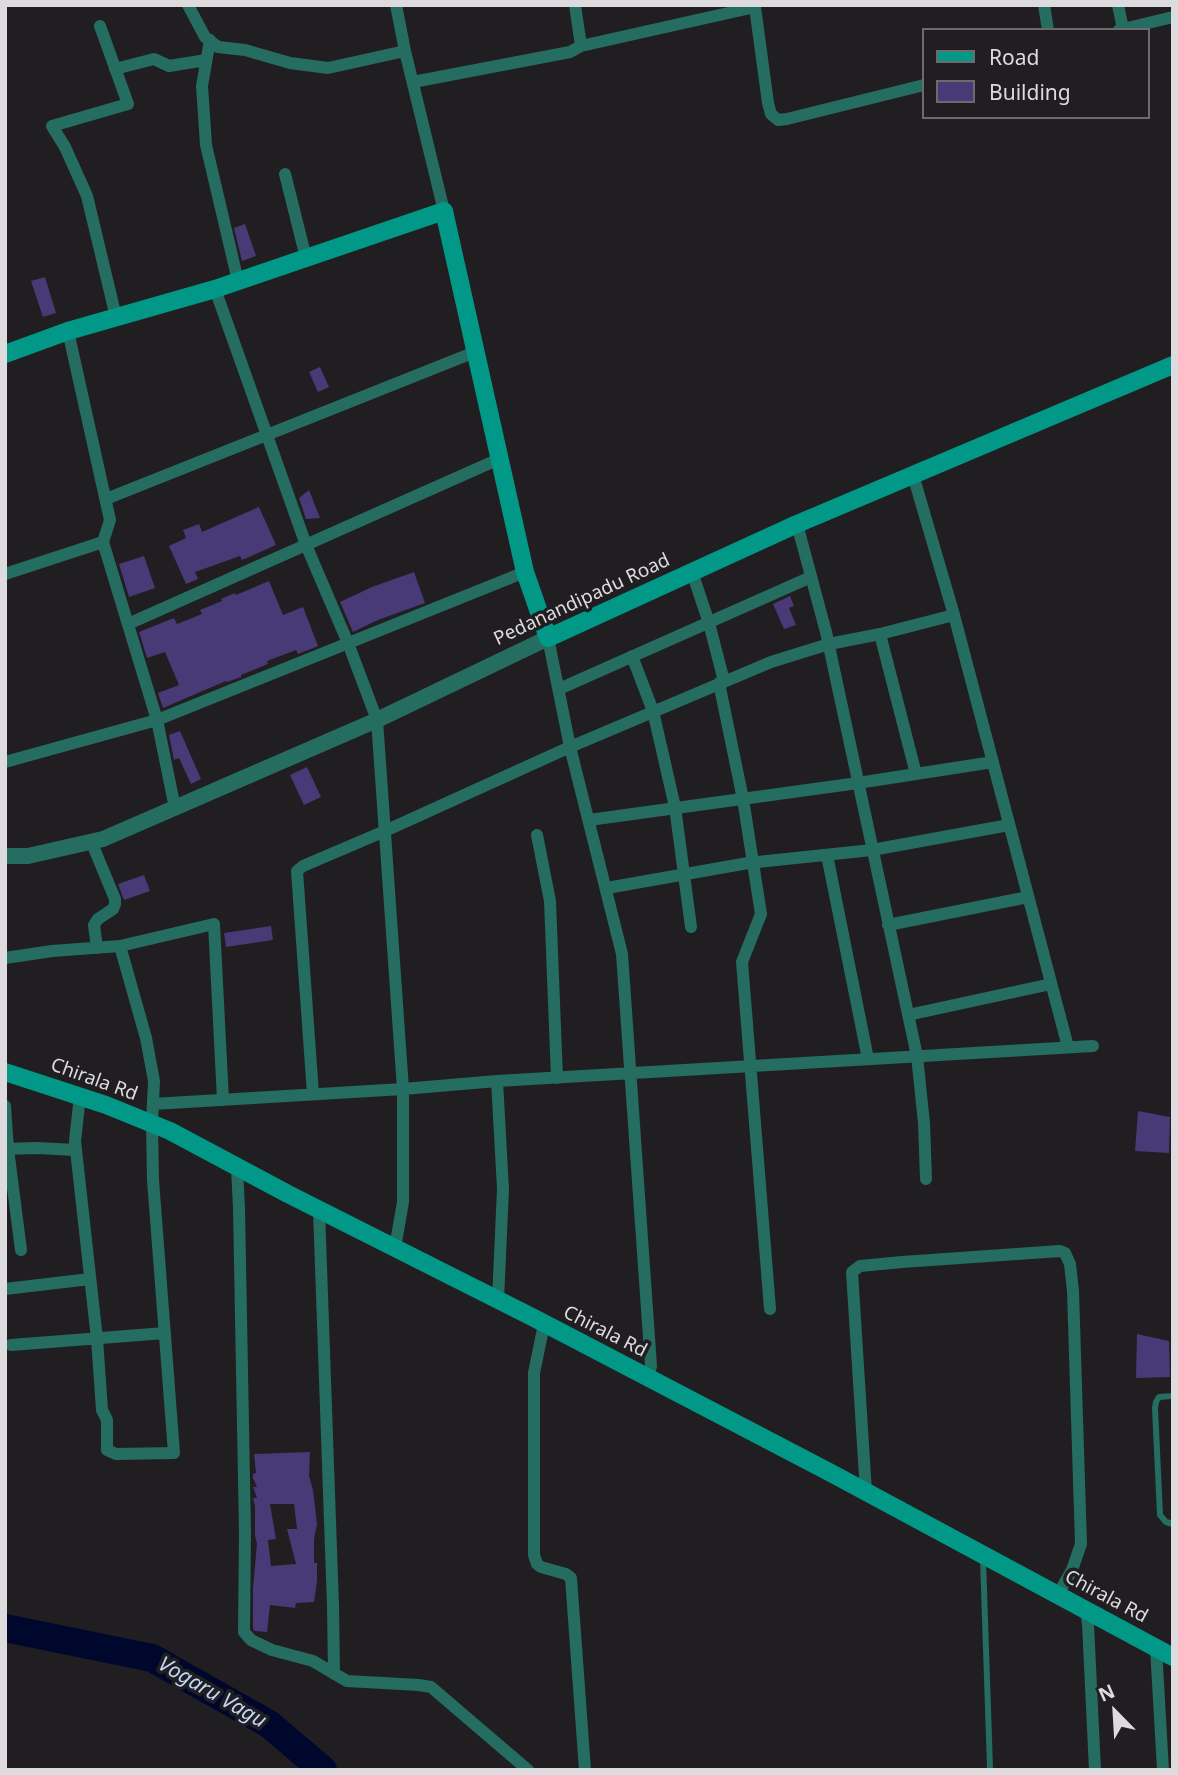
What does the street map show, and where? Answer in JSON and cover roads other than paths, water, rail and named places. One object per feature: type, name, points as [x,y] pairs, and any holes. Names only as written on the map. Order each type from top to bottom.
[{"type":"main road","points":[[5,354],[68,331],[215,289],[444,212],[525,572],[548,638]]},
{"type":"main road","name":"Pedanandipadu Road","points":[[548,638],[797,524],[1173,365]]},
{"type":"main road","name":"Chirala Rd","points":[[5,1072],[106,1105],[170,1131],[866,1492],[1173,1657]]},
{"type":"street","points":[[188,5],[205,37],[218,47],[245,50],[290,63],[328,68],[405,51]]},
{"type":"street","points":[[396,5],[444,212]]},
{"type":"street","points":[[575,5],[581,46]]},
{"type":"street","points":[[1044,5],[1048,28]]},
{"type":"street","points":[[1118,5],[1121,28]]},
{"type":"street","points":[[413,82],[570,52],[581,46],[755,6],[768,103],[771,114],[778,120],[922,86]]},
{"type":"street","points":[[1125,28],[1173,17]]},
{"type":"street","points":[[100,26],[128,104],[52,126],[65,147],[87,196],[116,317]]},
{"type":"street","points":[[210,40],[202,86],[206,145],[238,281]]},
{"type":"street","points":[[115,69],[154,60],[169,66],[206,60]]},
{"type":"street","points":[[285,174],[306,258]]},
{"type":"street","points":[[215,289],[306,545],[377,720],[403,1089],[403,1202],[395,1248]]},
{"type":"street","points":[[68,331],[110,520],[103,542],[157,720],[175,808]]},
{"type":"street","points":[[106,499],[475,352]]},
{"type":"street","points":[[128,624],[499,459]]},
{"type":"street","points":[[913,475],[954,615],[1068,1047]]},
{"type":"street","points":[[797,524],[829,644],[917,1056],[926,1179]]},
{"type":"street","points":[[5,574],[103,542]]},
{"type":"street","points":[[5,762],[157,720],[525,572]]},
{"type":"street","points":[[692,572],[709,623],[722,682],[761,914],[742,962],[770,1309]]},
{"type":"street","points":[[559,689],[811,577]]},
{"type":"street","points":[[313,1094],[297,871],[303,866],[570,747],[771,662],[829,644],[954,615]]},
{"type":"street","points":[[880,634],[916,774]]},
{"type":"street","points":[[548,638],[570,747],[622,954],[652,1366],[648,1378]]},
{"type":"street","name":"Pedanandipadu Road","points":[[5,856],[28,856],[103,839],[377,720],[548,638]]},
{"type":"street","points":[[632,656],[653,711],[675,807],[691,927]]},
{"type":"street","points":[[589,820],[993,762]]},
{"type":"street","points":[[607,888],[754,862],[872,850],[1009,825]]},
{"type":"street","points":[[537,835],[550,901],[557,1077]]},
{"type":"street","points":[[91,841],[115,899],[113,909],[94,925],[97,948]]},
{"type":"street","points":[[827,855],[868,1059]]},
{"type":"street","points":[[888,925],[1028,897]]},
{"type":"street","points":[[5,958],[120,946],[214,924],[223,1100]]},
{"type":"street","points":[[80,1096],[75,1128],[76,1150],[102,1410],[107,1420],[107,1450],[116,1454],[174,1453],[153,1180],[154,1081],[146,1038],[120,946]]},
{"type":"street","points":[[908,1015],[1051,985]]},
{"type":"street","points":[[153,1104],[1093,1045]]},
{"type":"street","points":[[497,1081],[503,1189],[498,1300]]},
{"type":"street","points":[[5,1106],[7,1149],[21,1250]]},
{"type":"street","points":[[7,1149],[76,1150]]},
{"type":"street","points":[[237,1168],[245,1534],[244,1632],[251,1640],[313,1661],[347,1682],[431,1687],[528,1770]]},
{"type":"street","points":[[318,1210],[334,1674]]},
{"type":"street","points":[[866,1492],[852,1272],[860,1266],[902,1262],[1060,1251],[1065,1253],[1070,1264],[1073,1291],[1081,1544],[1072,1570],[1057,1595]]},
{"type":"street","points":[[5,1289],[90,1279]]},
{"type":"street","points":[[544,1324],[534,1373],[534,1555],[541,1567],[571,1578],[585,1770]]},
{"type":"street","points":[[11,1345],[165,1333]]},
{"type":"street","points":[[1086,1611],[1095,1770]]},
{"type":"street","points":[[1156,1648],[1163,1770]]},
{"type":"lane","points":[[1173,1396],[1159,1397],[1155,1408],[1160,1515],[1166,1522],[1173,1524]]},
{"type":"lane","points":[[983,1555],[990,1768]]},
{"type":"waterway","name":"Vogaru Vagu","points":[[5,1628],[152,1658],[269,1724],[323,1770]]}]
